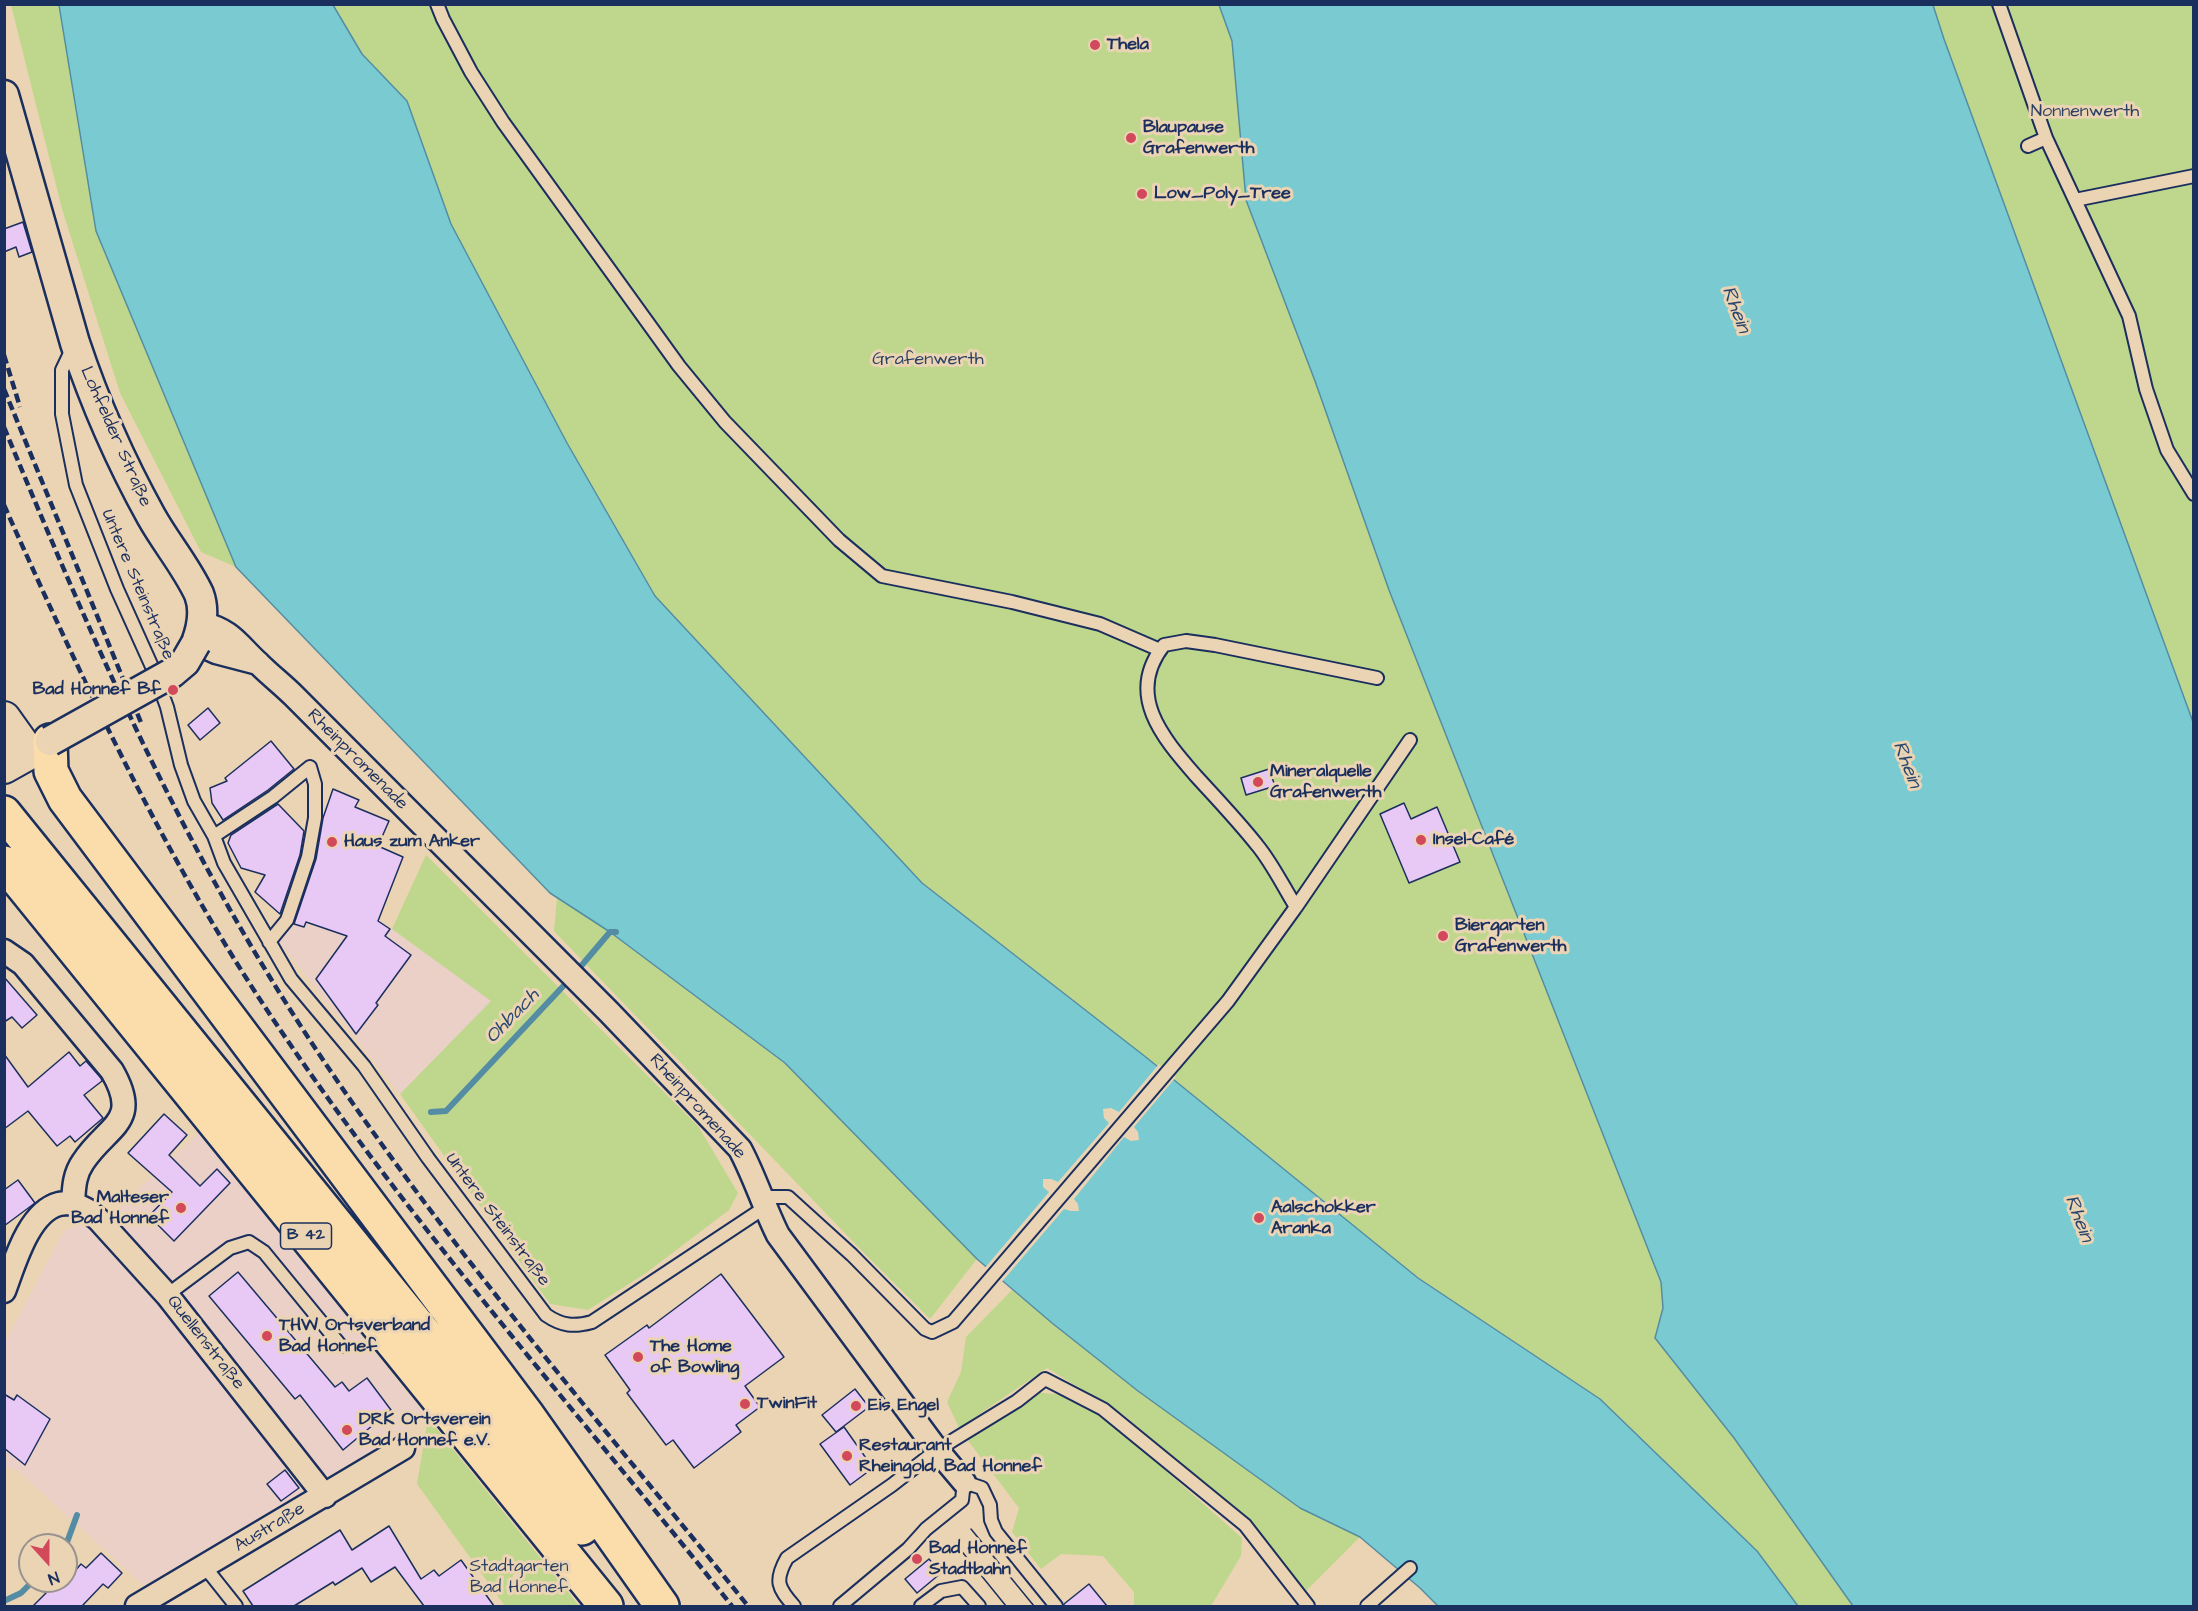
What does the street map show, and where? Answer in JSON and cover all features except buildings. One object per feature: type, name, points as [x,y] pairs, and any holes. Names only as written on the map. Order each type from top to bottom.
[{"type":"highway","points":[[28,754],[50,763],[53,777],[61,792],[528,1416],[662,1606]]},
{"type":"highway","name":"B 42","points":[[4,813],[645,1606]]},
{"type":"highway","name":"B 42","points":[[5,864],[606,1606]]},
{"type":"main road","points":[[4,718],[28,754]]},
{"type":"street","name":"Lohfelder Straße","points":[[4,95],[88,381],[121,459],[152,519],[199,594],[202,607],[199,633]]},
{"type":"street","name":"Rheinpromenade","points":[[199,633],[226,656],[258,663],[294,696],[609,1012],[740,1149],[752,1170],[762,1203],[778,1235],[937,1450],[964,1482]]},
{"type":"street","points":[[28,754],[172,674],[185,662],[199,633]]},
{"type":"street","points":[[4,951],[23,964],[112,1071],[122,1088],[124,1106],[118,1124],[83,1162],[75,1179],[73,1203],[57,1204],[41,1215],[30,1229],[4,1291]]},
{"type":"street","name":"Quellenstraße","points":[[73,1203],[87,1210],[99,1220],[167,1295],[325,1496]]},
{"type":"street","name":"Austraße","points":[[137,1606],[403,1448]]},
{"type":"lane","points":[[437,4],[471,72],[503,122],[679,366],[725,422],[839,540],[882,576],[1012,602],[1100,624],[1160,650]]},
{"type":"lane","points":[[1999,4],[2046,138],[2129,316],[2146,388],[2167,450],[2193,494]]},
{"type":"lane","points":[[2028,146],[2046,138]]},
{"type":"lane","points":[[2075,200],[2193,176]]},
{"type":"lane","name":"Untere Steinstraße","points":[[75,343],[62,369],[62,414],[76,485],[117,589],[153,669],[167,707],[181,765],[194,801],[213,836],[224,863],[291,979],[364,1066],[428,1158],[546,1315],[558,1323],[578,1326],[592,1322],[762,1203]]},
{"type":"lane","points":[[1296,907],[1258,846],[1174,751],[1161,732],[1148,702],[1147,679],[1154,657],[1164,645],[1186,641],[1377,678]]},
{"type":"lane","points":[[762,1203],[788,1197],[852,1255],[925,1329],[932,1332],[953,1322],[1227,1001],[1296,907],[1410,740]]},
{"type":"lane","points":[[213,836],[273,797],[310,767],[315,784],[315,818],[308,856],[287,920],[269,942]]},
{"type":"lane","points":[[167,1295],[230,1248],[249,1242],[264,1252],[341,1346]]},
{"type":"lane","points":[[794,1606],[780,1590],[780,1571],[787,1558],[892,1485],[937,1450],[1017,1401],[1045,1379],[1103,1409],[1245,1525],[1308,1606]]},
{"type":"lane","points":[[840,1606],[962,1500],[964,1482]]},
{"type":"lane","name":"Rheinpromenade","points":[[964,1482],[982,1488],[990,1505],[991,1520],[996,1532],[1056,1606]]},
{"type":"lane","points":[[205,1567],[236,1606]]},
{"type":"lane","points":[[1367,1606],[1410,1568]]},
{"type":"lane","points":[[921,1606],[941,1592],[962,1587],[979,1606]]},
{"type":"shaded area","points":[[289,899],[360,923],[366,910],[492,1001],[400,1094],[277,939]]},
{"type":"shaded area","points":[[199,1133],[428,1418],[144,1586],[16,1469],[5,1468],[5,1342],[64,1231],[115,1211]]},
{"type":"green space","points":[[11,5],[59,5],[96,231],[236,567],[201,552],[120,393],[62,209]]},
{"type":"green space","name":"Grafenwerth","points":[[333,5],[1219,5],[1232,41],[1246,200],[1315,381],[1389,590],[1661,1283],[1663,1308],[1655,1338],[1734,1438],[1853,1606],[1798,1606],[1757,1551],[1600,1399],[1418,1278],[1147,1058],[922,883],[654,596],[567,443],[451,224],[407,101],[362,54]]},
{"type":"green space","name":"Nonnenwerth","points":[[1933,5],[2193,5],[2193,722],[1944,39]]},
{"type":"green space","points":[[426,855],[698,1126],[738,1193],[729,1210],[646,1273],[588,1310],[550,1304],[400,1094],[491,1001],[392,929]]},
{"type":"green space","points":[[557,898],[610,932],[785,1063],[977,1259],[930,1319],[554,931]]},
{"type":"green space","points":[[1012,1290],[1138,1391],[1300,1508],[1360,1537],[1304,1593],[1259,1533],[1172,1456],[1125,1416],[1047,1368],[959,1428],[947,1402],[961,1372],[966,1337]]},
{"type":"green space","points":[[1037,1392],[1069,1396],[1115,1426],[1242,1538],[1241,1556],[1211,1606],[1134,1606],[1134,1592],[1103,1556],[1061,1554],[1041,1569],[1012,1532],[1019,1508],[966,1438]]},
{"type":"green space","name":"Stadtgarten Bad Honnef","points":[[428,1418],[579,1606],[505,1606],[417,1484]]},
{"type":"water","points":[[59,5],[333,5],[362,54],[407,101],[451,224],[567,443],[655,596],[922,883],[1147,1058],[1418,1278],[1600,1399],[1757,1551],[1798,1606],[1438,1606],[1360,1537],[1300,1508],[1138,1391],[1052,1323],[977,1259],[785,1063],[610,932],[550,893],[236,567],[96,231]]},
{"type":"water","name":"Rhein","points":[[1219,5],[1933,5],[2193,722],[2193,1606],[1853,1606],[1734,1438],[1655,1338],[1663,1308],[1661,1282],[1389,590],[1315,381],[1246,200],[1232,41]]},
{"type":"pier","points":[[1159,1064],[1176,1077],[1134,1127],[1138,1132],[1139,1140],[1131,1141],[1124,1137],[1074,1199],[1079,1211],[1064,1209],[1000,1284],[984,1269],[1049,1192],[1043,1187],[1043,1179],[1058,1182],[1109,1123],[1104,1118],[1103,1109],[1111,1108],[1119,1112]]},
{"type":"waterway","name":"Ohbach","points":[[576,972],[610,932],[616,932]]},
{"type":"waterway","name":"Ohbach","points":[[431,1112],[446,1111],[569,980]]},
{"type":"waterway","name":"Ohbach","points":[[70,1533],[77,1515]]},
{"type":"waterway","name":"Ohbach","points":[[4,1601],[21,1593]]},
{"type":"tram line","points":[[971,1529],[1034,1606]]},
{"type":"tram line","points":[[955,1543],[1006,1606]]},
{"type":"railway","points":[[4,355],[20,407]]},
{"type":"railway","points":[[4,389],[142,725]]},
{"type":"railway","points":[[4,427],[94,639],[159,777],[231,912],[271,979],[324,1062],[439,1222],[561,1377],[748,1606]]},
{"type":"railway","points":[[4,505],[124,762],[191,887],[265,1007],[375,1162],[433,1237],[732,1606]]},
{"type":"place","name":"Thela","points":[[1095,45]]},
{"type":"place","name":"Blaupause Grafenwerth","points":[[1131,138]]},
{"type":"place","name":"Low_Poly_Tree","points":[[1142,194]]},
{"type":"place","name":"Bad Honnef Bf","points":[[173,690]]},
{"type":"place","name":"Mineralquelle Grafenwerth","points":[[1258,782]]},
{"type":"place","name":"Insel-Café","points":[[1421,840]]},
{"type":"place","name":"Haus zum Anker","points":[[332,842]]},
{"type":"place","name":"Biergarten Grafenwerth","points":[[1443,936]]},
{"type":"place","name":"Malteser Bad Honnef","points":[[181,1208]]},
{"type":"place","name":"Aalschokker Aranka","points":[[1259,1218]]},
{"type":"place","name":"THW Ortsverband Bad Honnef","points":[[267,1336]]},
{"type":"place","name":"The Home of Bowling","points":[[638,1357]]},
{"type":"place","name":"TwinFit","points":[[745,1404]]},
{"type":"place","name":"Eis Engel","points":[[856,1406]]},
{"type":"place","name":"DRK Ortsverein Bad Honnef e.V.","points":[[347,1430]]},
{"type":"place","name":"Restaurant Rheingold, Bad Honnef","points":[[847,1456]]},
{"type":"place","name":"Bad Honnef Stadtbahn","points":[[917,1559]]}]
